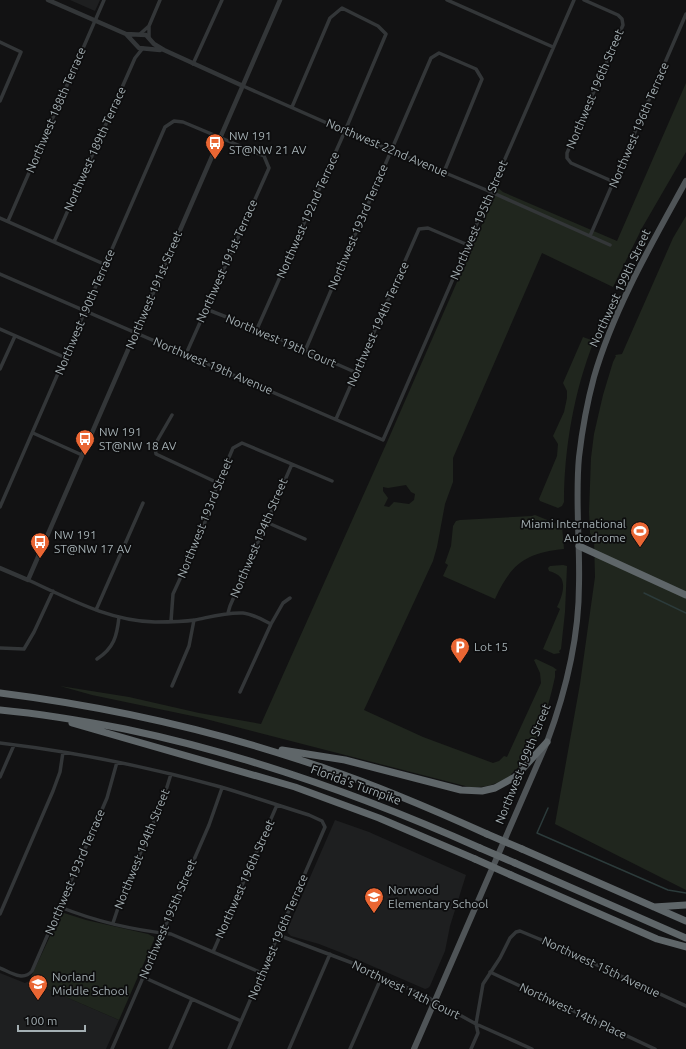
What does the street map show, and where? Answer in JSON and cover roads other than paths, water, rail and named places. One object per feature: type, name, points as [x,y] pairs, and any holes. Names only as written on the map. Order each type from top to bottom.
[{"type":"highway","points":[[578,546],[686,595]]},
{"type":"highway","name":"Florida's Turnpike","points":[[0,693],[64,702],[133,715],[186,727],[303,761],[367,783],[686,921]]},
{"type":"highway","name":"Florida's Turnpike","points":[[0,710],[45,715],[98,724],[211,749],[262,764],[364,799],[686,938]]},
{"type":"highway","points":[[45,715],[309,792],[379,818],[644,934],[668,943],[686,947]]},
{"type":"highway","points":[[255,746],[345,760],[461,790],[475,791],[495,788],[515,777],[547,742]]},
{"type":"highway","points":[[652,907],[686,905]]},
{"type":"main road","name":"Northwest 199th Street","points":[[414,1049],[547,742],[560,704],[571,662],[579,605],[577,492],[579,458],[585,418],[594,378],[607,339],[624,299],[655,237],[686,181]]},
{"type":"street","points":[[48,0],[126,34],[139,48],[144,48],[149,43],[149,26],[160,0]]},
{"type":"street","name":"Northwest 188th Terrace","points":[[8,221],[104,0]]},
{"type":"street","points":[[193,64],[222,0]]},
{"type":"street","name":"Northwest 191st Street","points":[[28,580],[280,0]]},
{"type":"street","points":[[447,0],[553,46]]},
{"type":"street","name":"Northwest 195th Street","points":[[383,440],[574,0]]},
{"type":"street","name":"Northwest 196th Street","points":[[584,0],[618,15],[622,19],[623,25],[567,153],[567,158],[571,163],[614,182]]},
{"type":"street","name":"Northwest 192nd Terrace","points":[[257,329],[345,131],[386,34],[378,26],[342,8],[330,18],[292,106]]},
{"type":"street","name":"Northwest 196th Terrace","points":[[590,236],[686,14]]},
{"type":"street","points":[[136,44],[136,38],[149,26]]},
{"type":"street","points":[[126,34],[146,34],[149,38]]},
{"type":"street","name":"Northwest 22nd Avenue","points":[[149,38],[164,50],[193,64],[292,106],[345,131],[491,192],[610,245]]},
{"type":"street","points":[[0,42],[21,52],[0,101]]},
{"type":"street","name":"Northwest 189th Terrace","points":[[136,44],[136,57]]},
{"type":"street","name":"Northwest 22nd Avenue","points":[[144,48],[164,50]]},
{"type":"street","name":"Northwest 189th Terrace","points":[[54,242],[136,57],[144,48]]},
{"type":"street","name":"Northwest 193rd Terrace","points":[[305,351],[430,58],[439,53],[476,69],[482,79],[444,172]]},
{"type":"street","name":"Northwest 190th Terrace","points":[[0,506],[66,358],[165,127],[174,120],[183,122],[220,138]]},
{"type":"street","name":"Northwest 191st Terrace","points":[[186,354],[269,168],[264,156],[220,138]]},
{"type":"street","points":[[0,218],[106,265]]},
{"type":"street","name":"Northwest 194th Terrace","points":[[336,419],[419,229],[428,228],[468,245]]},
{"type":"street","name":"Northwest 19th Avenue","points":[[0,274],[383,440]]},
{"type":"street","name":"Northwest 19th Court","points":[[206,309],[257,329],[357,373]]},
{"type":"street","points":[[0,329],[66,358]]},
{"type":"street","points":[[0,369],[15,336]]},
{"type":"street","points":[[172,415],[157,441],[155,447],[156,454],[218,483]]},
{"type":"street","points":[[33,433],[82,454]]},
{"type":"street","name":"Northwest 193rd Street","points":[[171,621],[174,594],[202,531],[218,483],[233,448],[242,443],[292,464]]},
{"type":"street","points":[[292,464],[332,481]]},
{"type":"street","name":"Northwest 194th Street","points":[[228,613],[292,464]]},
{"type":"street","points":[[96,610],[143,503]]},
{"type":"street","points":[[266,522],[305,539]]},
{"type":"street","points":[[0,568],[96,610],[132,620],[155,622],[194,620],[228,613],[244,613],[271,624]]},
{"type":"street","points":[[0,648],[24,650],[53,591]]},
{"type":"street","points":[[240,692],[271,624],[283,603],[290,598]]},
{"type":"street","points":[[97,659],[106,652],[112,644],[117,634],[119,617]]},
{"type":"street","points":[[172,686],[189,646],[194,620]]},
{"type":"street","points":[[0,743],[63,752],[117,762],[170,774],[277,805]]},
{"type":"street","points":[[0,777],[14,745]]},
{"type":"street","points":[[0,914],[53,791],[60,772],[63,752]]},
{"type":"street","name":"Northwest 193rd Terrace","points":[[0,968],[18,976],[30,974],[33,970],[107,798],[117,762]]},
{"type":"street","name":"Northwest 194th Street","points":[[114,923],[126,886],[162,803],[170,774]]},
{"type":"street","name":"Northwest 195th Street","points":[[112,1049],[209,825],[222,788]]},
{"type":"street","name":"Northwest 196th Street","points":[[213,952],[277,805]]},
{"type":"street","name":"Northwest 196th Terrace","points":[[229,1049],[325,827],[322,821],[309,815],[277,805]]},
{"type":"street","points":[[60,907],[82,915],[114,923],[171,934],[262,974]]},
{"type":"street","name":"Northwest 15th Avenue","points":[[490,972],[500,958],[510,938],[516,932],[520,931],[686,1006]]},
{"type":"street","name":"Northwest 14th Court","points":[[278,935],[330,954],[382,976],[426,997],[476,1024],[532,1049]]},
{"type":"street","points":[[289,1049],[330,954]]},
{"type":"street","points":[[471,1049],[478,1033],[476,1024],[483,984],[490,972]]},
{"type":"street","name":"Northwest 14th Place","points":[[490,972],[655,1049]]},
{"type":"street","points":[[350,1049],[382,976]]},
{"type":"street","points":[[143,978],[241,1021]]},
{"type":"street","points":[[170,1049],[192,999]]},
{"type":"waterway","points":[[644,593],[686,613]]},
{"type":"waterway","points":[[548,808],[537,833],[668,890],[686,893]]},
{"type":"place","name":"NW 191 ST@NW 21 AV","points":[[215,160]]},
{"type":"place","name":"NW 191 ST@NW 18 AV","points":[[85,456]]},
{"type":"place","name":"Miami International Autodrome","points":[[640,548]]},
{"type":"place","name":"NW 191 ST@NW 17 AV","points":[[40,559]]},
{"type":"place","name":"Lot 15","points":[[460,664]]},
{"type":"place","name":"Norwood Elementary School","points":[[374,914]]},
{"type":"place","name":"Norland Middle School","points":[[38,1001]]}]
